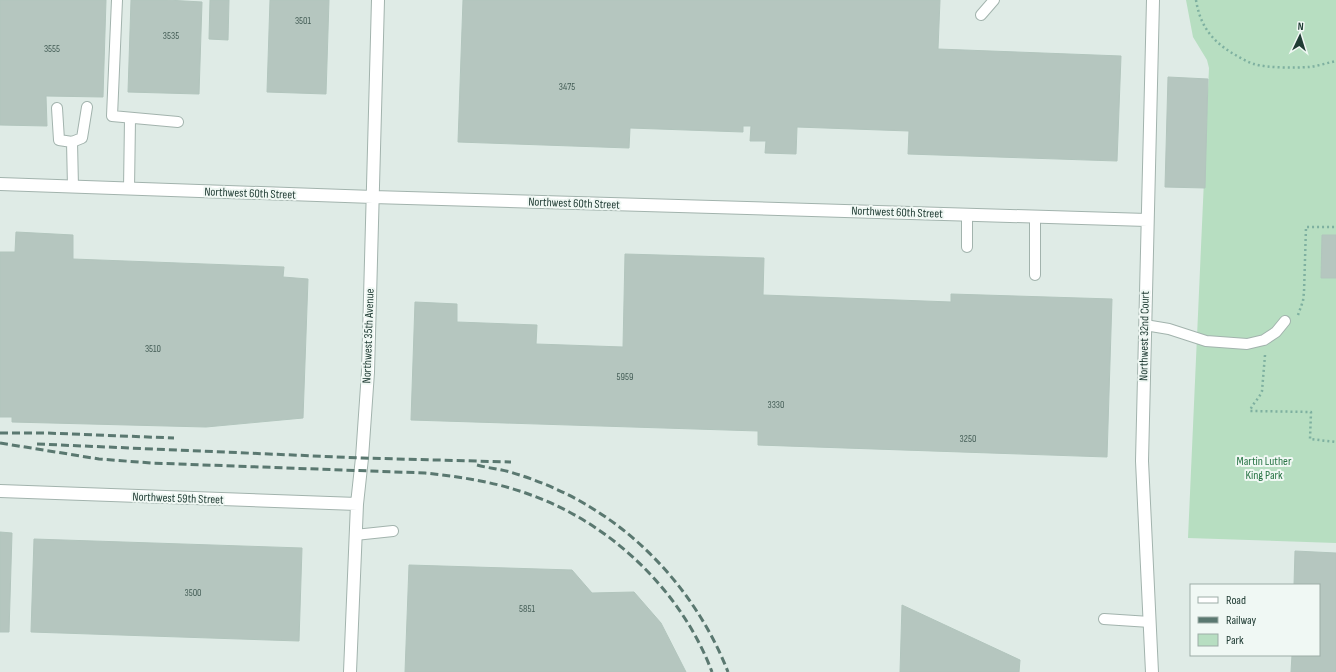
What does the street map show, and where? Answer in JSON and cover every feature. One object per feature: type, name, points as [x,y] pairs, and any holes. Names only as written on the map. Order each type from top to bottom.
[{"type":"street","name":"Northwest 35th Avenue","points":[[350,672],[355,535],[368,372],[378,0]]},
{"type":"street","name":"Northwest 32nd Court","points":[[1152,672],[1142,461],[1153,0]]},
{"type":"street","name":"Northwest 60th Street","points":[[0,184],[373,197],[1147,220]]},
{"type":"street","name":"Northwest 59th Street","points":[[0,491],[357,504]]},
{"type":"lane","points":[[117,0],[112,116],[130,119],[178,122]]},
{"type":"lane","points":[[981,15],[994,0]]},
{"type":"lane","points":[[57,108],[59,140],[72,142],[82,138],[87,107]]},
{"type":"lane","points":[[129,188],[130,119]]},
{"type":"lane","points":[[72,142],[73,187]]},
{"type":"lane","points":[[967,214],[967,247]]},
{"type":"lane","points":[[1035,216],[1035,275]]},
{"type":"lane","points":[[1145,325],[1170,329],[1206,341],[1247,344],[1264,340],[1276,332],[1285,321]]},
{"type":"lane","points":[[355,535],[393,531]]},
{"type":"lane","points":[[1104,619],[1150,622]]},
{"type":"path","points":[[1196,0],[1198,13],[1210,35],[1220,46],[1238,57],[1254,64],[1274,67],[1309,67],[1336,61]]},
{"type":"path","points":[[1296,317],[1303,301],[1306,227],[1336,227]]},
{"type":"path","points":[[1265,351],[1262,391],[1260,397],[1252,406],[1250,411],[1311,412],[1310,439],[1336,442]]},
{"type":"green space","name":"Martin Luther King Park","points":[[1186,0],[1336,0],[1336,543],[1188,538],[1209,68],[1207,60],[1193,37]]},
{"type":"building","points":[[0,0],[106,0],[103,97],[46,96],[47,126],[0,125]]},
{"type":"building","points":[[131,0],[202,2],[199,94],[128,92]]},
{"type":"building","points":[[210,0],[229,0],[228,40],[209,39]]},
{"type":"building","points":[[270,0],[329,0],[326,94],[267,92]]},
{"type":"building","points":[[463,0],[940,0],[938,49],[1121,56],[1117,161],[908,154],[909,131],[797,127],[796,154],[765,153],[766,141],[750,141],[751,126],[743,126],[743,132],[630,128],[629,148],[458,142]]},
{"type":"building","points":[[1168,77],[1208,79],[1205,188],[1165,187]]},
{"type":"building","points":[[16,232],[73,235],[73,259],[284,267],[283,277],[308,279],[303,418],[206,427],[12,422],[12,417],[0,417],[0,252],[15,252]]},
{"type":"building","points":[[1322,235],[1336,235],[1336,278],[1321,278]]},
{"type":"building","points":[[625,254],[764,258],[763,295],[951,302],[951,294],[1112,299],[1107,457],[758,445],[758,431],[411,420],[415,302],[457,304],[457,322],[537,325],[536,344],[623,347]]},
{"type":"building","points":[[0,532],[12,533],[9,632],[0,632]]},
{"type":"building","points":[[34,539],[302,548],[299,641],[31,632]]},
{"type":"building","points":[[1295,551],[1336,553],[1336,672],[1291,672],[1292,656],[1320,656],[1320,584],[1294,584]]},
{"type":"building","points":[[409,565],[572,570],[592,593],[634,592],[661,623],[686,672],[405,672]]},
{"type":"building","points":[[902,605],[1020,660],[1019,672],[900,672]]},
{"type":"railway","points":[[0,433],[46,433],[174,438]]},
{"type":"railway","points":[[0,443],[99,459],[151,463],[425,473],[452,476],[518,490],[561,508],[589,524],[616,543],[641,564],[663,588],[682,615],[699,643],[712,672]]},
{"type":"railway","points":[[37,444],[362,458],[511,462]]},
{"type":"railway","points":[[477,465],[520,475],[561,491],[613,522],[634,539],[654,558],[689,600],[704,623],[728,672]]}]
